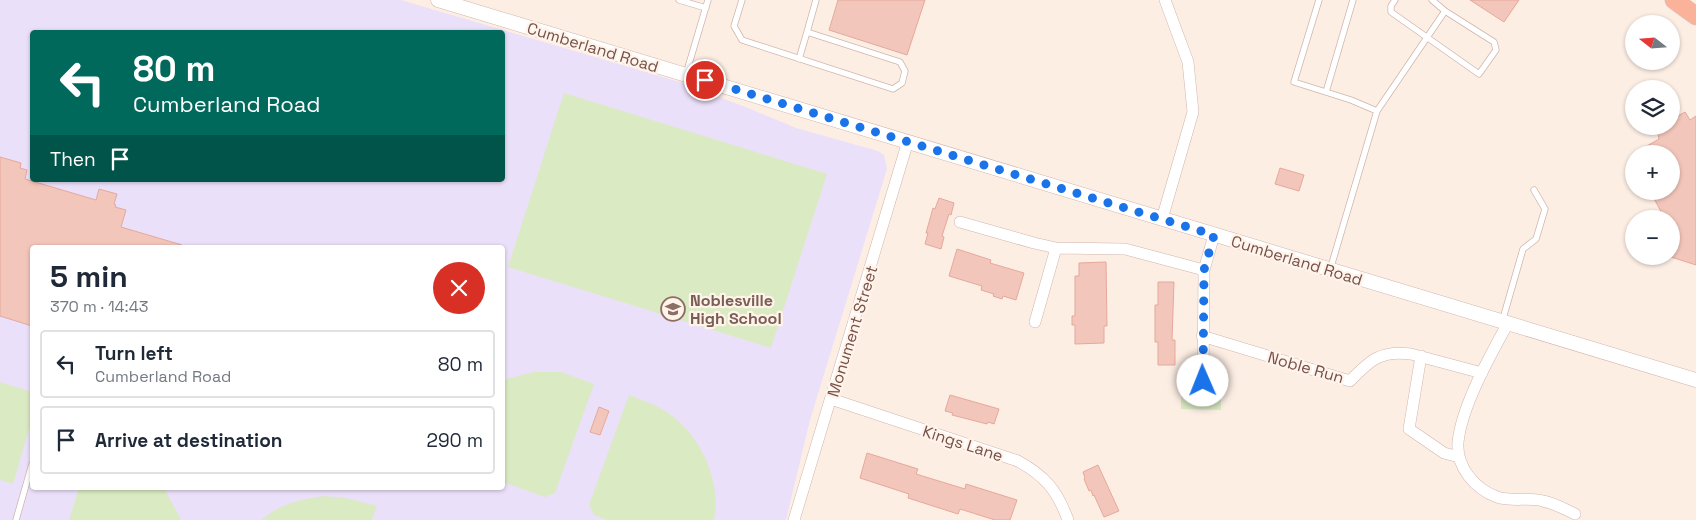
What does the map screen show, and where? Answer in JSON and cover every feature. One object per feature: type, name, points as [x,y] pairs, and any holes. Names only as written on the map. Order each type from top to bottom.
[{"type":"highway","points":[[1674,0],[1696,16]]},
{"type":"street","name":"Cumberland Road","points":[[438,0],[1696,380]]},
{"type":"street","points":[[1162,219],[1193,112],[1188,62],[1165,0]]},
{"type":"street","name":"Monument Street","points":[[794,520],[908,141]]},
{"type":"street","points":[[960,222],[1056,248],[1126,249],[1204,270]]},
{"type":"street","points":[[1203,381],[1204,270],[1214,235]]},
{"type":"street","points":[[1035,322],[1056,248]]},
{"type":"street","points":[[1505,323],[1482,373],[1460,430],[1459,457],[1466,474],[1473,483],[1498,497],[1514,500],[1541,500],[1574,514]]},
{"type":"street","name":"Noble Run","points":[[1202,336],[1350,381],[1369,362],[1381,355],[1401,353],[1421,356]]},
{"type":"street","points":[[1459,457],[1444,453],[1409,429],[1421,356],[1482,373]]},
{"type":"street","name":"Kings Lane","points":[[831,399],[1018,461],[1041,475],[1053,488],[1068,520]]},
{"type":"lane","points":[[679,0],[706,8]]},
{"type":"lane","points":[[686,74],[708,0]]},
{"type":"lane","points":[[742,0],[734,26],[742,40],[894,89],[902,83],[906,71],[900,62],[806,32]]},
{"type":"lane","points":[[799,58],[816,0]]},
{"type":"lane","points":[[1319,0],[1294,82],[1351,100],[1377,111]]},
{"type":"lane","points":[[1326,92],[1353,0]]},
{"type":"lane","points":[[1395,0],[1391,6],[1391,12],[1479,74],[1496,50],[1494,42],[1445,11],[1432,0]]},
{"type":"lane","points":[[1330,270],[1377,111],[1445,11]]},
{"type":"lane","points":[[1505,323],[1523,249],[1536,239],[1545,209],[1534,190]]},
{"type":"lane","points":[[16,520],[30,471]]},
{"type":"shaded area","name":"Noblesville High School","points":[[0,0],[401,0],[503,30],[30,30],[30,182],[505,182],[505,31],[680,82],[796,128],[878,151],[884,155],[887,169],[810,420],[786,520],[0,520]]},
{"type":"green space","points":[[564,93],[827,174],[771,348],[508,267]]},
{"type":"green space","points":[[533,372],[561,372],[594,384],[555,493],[545,497],[505,483],[505,379]]},
{"type":"green space","points":[[0,382],[30,391],[30,426],[13,484],[0,480]]},
{"type":"green space","points":[[1181,382],[1221,382],[1221,410],[1181,409]]},
{"type":"green space","points":[[629,395],[656,406],[671,415],[682,424],[700,448],[712,476],[715,491],[714,520],[608,520],[594,515],[589,505]]},
{"type":"green space","points":[[78,490],[165,490],[181,520],[69,520]]},
{"type":"green space","points":[[323,496],[346,498],[377,506],[372,520],[261,520],[275,510],[290,504]]},
{"type":"building","points":[[838,0],[925,0],[907,55],[829,30]]},
{"type":"building","points":[[1470,0],[1519,0],[1504,22]]},
{"type":"building","points":[[1685,112],[1690,120],[1696,116],[1696,265],[1680,260],[1680,210],[1660,210],[1655,200],[1680,200],[1680,145],[1649,145],[1659,139],[1658,135],[1680,135],[1680,115]]},
{"type":"building","points":[[0,157],[21,163],[20,168],[27,170],[25,179],[30,182],[96,200],[99,189],[117,194],[115,207],[126,210],[121,227],[182,245],[30,245],[30,325],[0,316]]},
{"type":"building","points":[[1280,168],[1304,175],[1299,191],[1275,184]]},
{"type":"building","points":[[939,198],[954,203],[942,236],[944,237],[941,249],[925,244],[933,208],[935,209]]},
{"type":"building","points":[[957,249],[991,260],[990,263],[1024,273],[1016,300],[1003,296],[1002,299],[993,296],[994,294],[981,290],[982,286],[949,276]]},
{"type":"building","points":[[1106,262],[1107,326],[1104,326],[1104,343],[1075,344],[1075,325],[1072,325],[1072,316],[1075,316],[1075,276],[1079,276],[1079,263]]},
{"type":"building","points":[[1158,282],[1174,282],[1172,340],[1175,340],[1175,365],[1158,365],[1158,342],[1155,342],[1155,305],[1158,305]]},
{"type":"building","points":[[950,395],[999,409],[994,424],[952,415],[953,413],[945,411]]},
{"type":"building","points":[[599,407],[609,411],[600,435],[590,432]]},
{"type":"building","points":[[867,453],[918,469],[916,474],[965,489],[966,484],[1017,500],[1010,520],[995,520],[960,509],[958,514],[908,498],[909,494],[860,478]]},
{"type":"building","points":[[1098,465],[1119,511],[1104,517],[1094,495],[1091,490],[1089,491],[1083,472]]},
{"type":"place","name":"Noblesville High School","points":[[673,309]]},
{"type":"route","points":[[705,80],[1214,235],[1204,270],[1203,381]]}]
